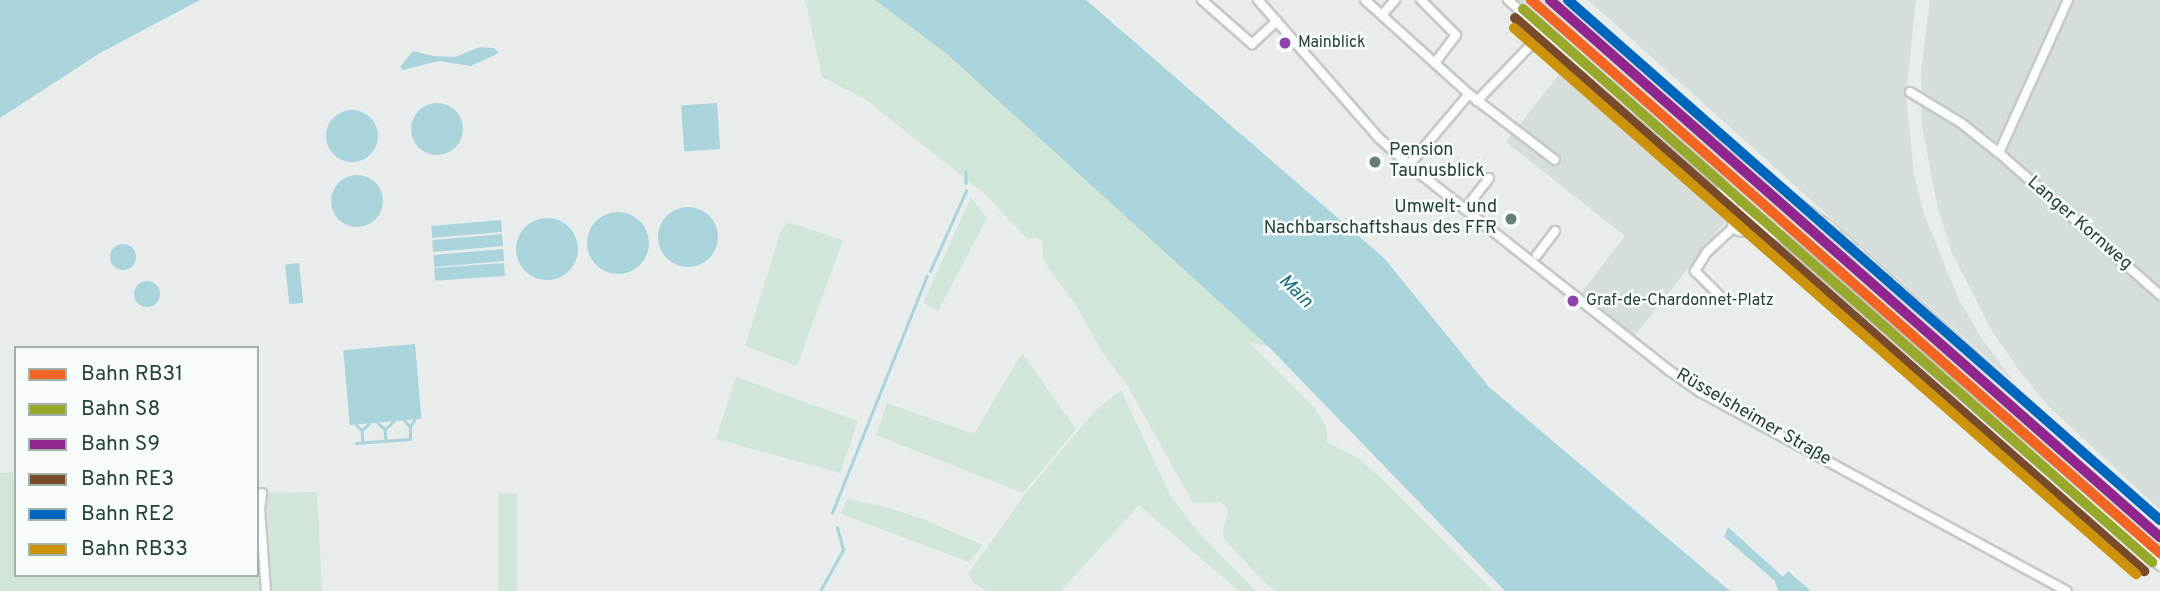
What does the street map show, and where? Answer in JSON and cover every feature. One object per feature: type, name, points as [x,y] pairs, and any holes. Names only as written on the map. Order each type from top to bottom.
[{"type":"street","points":[[1202,0],[1252,44],[1277,21]]},
{"type":"street","name":"Rüsselsheimer Straße","points":[[1258,0],[1379,138],[1409,166],[1700,392],[2066,591]]},
{"type":"street","points":[[1365,0],[1477,101],[1555,160]]},
{"type":"street","points":[[1382,15],[1395,0]]},
{"type":"street","points":[[1421,0],[1456,35],[1435,63]]},
{"type":"street","points":[[1508,0],[1720,183],[1736,212]]},
{"type":"street","points":[[1999,153],[2068,0]]},
{"type":"street","points":[[1477,101],[1529,47]]},
{"type":"street","name":"Langer Kornweg","points":[[1910,92],[1961,123],[1999,153],[2160,295]]},
{"type":"street","points":[[1409,166],[1469,94]]},
{"type":"street","points":[[1465,209],[1489,178]]},
{"type":"street","points":[[1736,212],[1749,211],[1755,223],[1781,237],[1805,257],[2160,566]]},
{"type":"street","points":[[1734,228],[1732,220],[1736,212]]},
{"type":"street","points":[[1734,228],[1746,232],[1755,223]]},
{"type":"street","points":[[1721,297],[1695,271],[1707,253],[1734,228]]},
{"type":"street","points":[[1537,255],[1555,231]]},
{"type":"street","points":[[262,493],[260,509],[266,591]]},
{"type":"shaded area","points":[[1515,0],[1561,0],[1679,105],[1692,112],[2160,530],[2160,561]]},
{"type":"shaded area","points":[[1588,0],[1916,0],[1906,96],[1914,174],[1924,214],[1959,300],[1982,339],[2015,383]]},
{"type":"shaded area","points":[[1930,0],[2160,0],[2160,510],[2047,405],[1992,331],[1952,253],[1938,209],[1922,127],[1921,71]]},
{"type":"shaded area","points":[[1567,64],[1735,209],[1635,335],[1581,293],[1625,236],[1506,142]]},
{"type":"green space","points":[[805,0],[875,0],[948,55],[1269,347],[1249,342],[1314,407],[1326,426],[1327,442],[1358,458],[1381,478],[1493,591],[1276,591],[1265,583],[1224,539],[1223,530],[1229,511],[1221,502],[1193,503],[1127,385],[1102,352],[1075,304],[1048,268],[1043,258],[1042,241],[1035,237],[1027,239],[986,195],[865,99],[822,77]]},
{"type":"green space","points":[[971,197],[987,218],[938,311],[923,303]]},
{"type":"green space","points":[[787,222],[843,240],[797,366],[745,346],[780,233]]},
{"type":"green space","points":[[1022,353],[1076,429],[1023,493],[876,435],[887,403],[974,434]]},
{"type":"green space","points":[[736,377],[858,421],[840,473],[716,439]]},
{"type":"green space","points":[[1121,390],[1170,495],[1198,532],[1256,591],[1239,591],[1139,505],[1061,591],[986,591],[973,582],[968,574],[1026,493],[1095,411]]},
{"type":"green space","points":[[14,472],[14,577],[259,577],[259,493],[317,492],[322,591],[0,591],[0,473]]},
{"type":"green space","points":[[498,493],[517,493],[517,591],[498,591]]},
{"type":"green space","points":[[847,499],[882,506],[923,519],[983,545],[969,562],[841,514]]},
{"type":"water","points":[[0,0],[200,0],[100,53],[0,118]]},
{"type":"water","name":"Main","points":[[875,0],[1086,0],[1384,258],[1489,387],[1730,591],[1505,591],[1269,347],[948,55]]},
{"type":"water","points":[[480,47],[494,48],[499,53],[471,66],[438,61],[403,70],[400,67],[413,51],[433,56],[455,57]]},
{"type":"water","points":[[437,103],[447,105],[455,111],[461,119],[461,139],[455,147],[447,153],[437,155],[427,153],[419,147],[413,139],[411,129],[413,119],[419,111],[427,105]]},
{"type":"water","points":[[717,103],[720,149],[684,151],[681,106]]},
{"type":"water","points":[[352,110],[362,112],[370,118],[376,126],[376,146],[370,154],[362,160],[352,162],[342,160],[334,154],[328,146],[326,136],[328,126],[334,118],[342,112]]},
{"type":"water","points":[[357,175],[367,177],[375,183],[381,191],[381,211],[375,219],[367,225],[357,227],[347,225],[339,219],[333,211],[331,201],[333,191],[339,183],[347,177]]},
{"type":"water","points":[[688,207],[705,212],[713,220],[718,237],[713,254],[705,262],[688,267],[671,262],[663,254],[658,237],[663,220],[671,212]]},
{"type":"water","points":[[618,212],[630,214],[640,221],[647,231],[647,255],[640,265],[630,272],[618,274],[606,272],[596,265],[589,255],[587,243],[589,231],[596,221],[606,214]]},
{"type":"water","points":[[547,218],[559,220],[569,227],[576,237],[576,261],[569,271],[559,278],[547,280],[535,278],[525,271],[518,261],[516,249],[518,237],[525,227],[535,220]]},
{"type":"water","points":[[501,220],[502,232],[432,238],[431,226]]},
{"type":"water","points":[[502,234],[503,246],[433,252],[432,240]]},
{"type":"water","points":[[123,244],[132,248],[136,257],[132,266],[123,270],[114,266],[110,257],[114,248]]},
{"type":"water","points":[[503,249],[504,261],[434,267],[433,255]]},
{"type":"water","points":[[299,263],[303,303],[289,304],[285,264]]},
{"type":"water","points":[[504,263],[505,276],[435,281],[434,268]]},
{"type":"water","points":[[147,281],[156,285],[160,294],[156,303],[147,307],[138,303],[134,294],[138,285]]},
{"type":"water","points":[[415,344],[422,419],[350,425],[343,350]]},
{"type":"water","points":[[1728,527],[1783,577],[1788,571],[1811,591],[1778,591],[1775,581],[1724,537]]},
{"type":"waterway","points":[[966,172],[966,183]]},
{"type":"waterway","points":[[930,271],[966,191]]},
{"type":"waterway","points":[[832,513],[927,276]]},
{"type":"waterway","points":[[410,427],[414,420]]},
{"type":"waterway","points":[[356,443],[410,439],[410,427],[404,421]]},
{"type":"waterway","points":[[385,429],[393,422]]},
{"type":"waterway","points":[[378,423],[385,429],[386,441]]},
{"type":"waterway","points":[[362,430],[369,424]]},
{"type":"waterway","points":[[356,425],[362,430],[363,442]]},
{"type":"waterway","points":[[820,591],[843,550],[837,528]]},
{"type":"railway","points":[[1698,126],[1834,224],[2160,520]]},
{"type":"rail line","name":"RB31","points":[[1531,0],[2160,553]]},
{"type":"rail line","name":"S9","points":[[1550,0],[2160,537]]},
{"type":"rail line","name":"RE2","points":[[1568,0],[2160,520]]},
{"type":"rail line","name":"S8","points":[[1523,9],[2152,562]]},
{"type":"rail line","name":"RE3","points":[[1515,18],[2144,571]]},
{"type":"rail line","name":"RB33","points":[[1514,28],[2136,574]]},
{"type":"place","name":"Mainblick","points":[[1285,43]]},
{"type":"place","name":"Pension Taunusblick","points":[[1375,162]]},
{"type":"place","name":"Umwelt- und Nachbarschaftshaus des FFR","points":[[1511,219]]},
{"type":"place","name":"Graf-de-Chardonnet-Platz","points":[[1573,301]]}]
